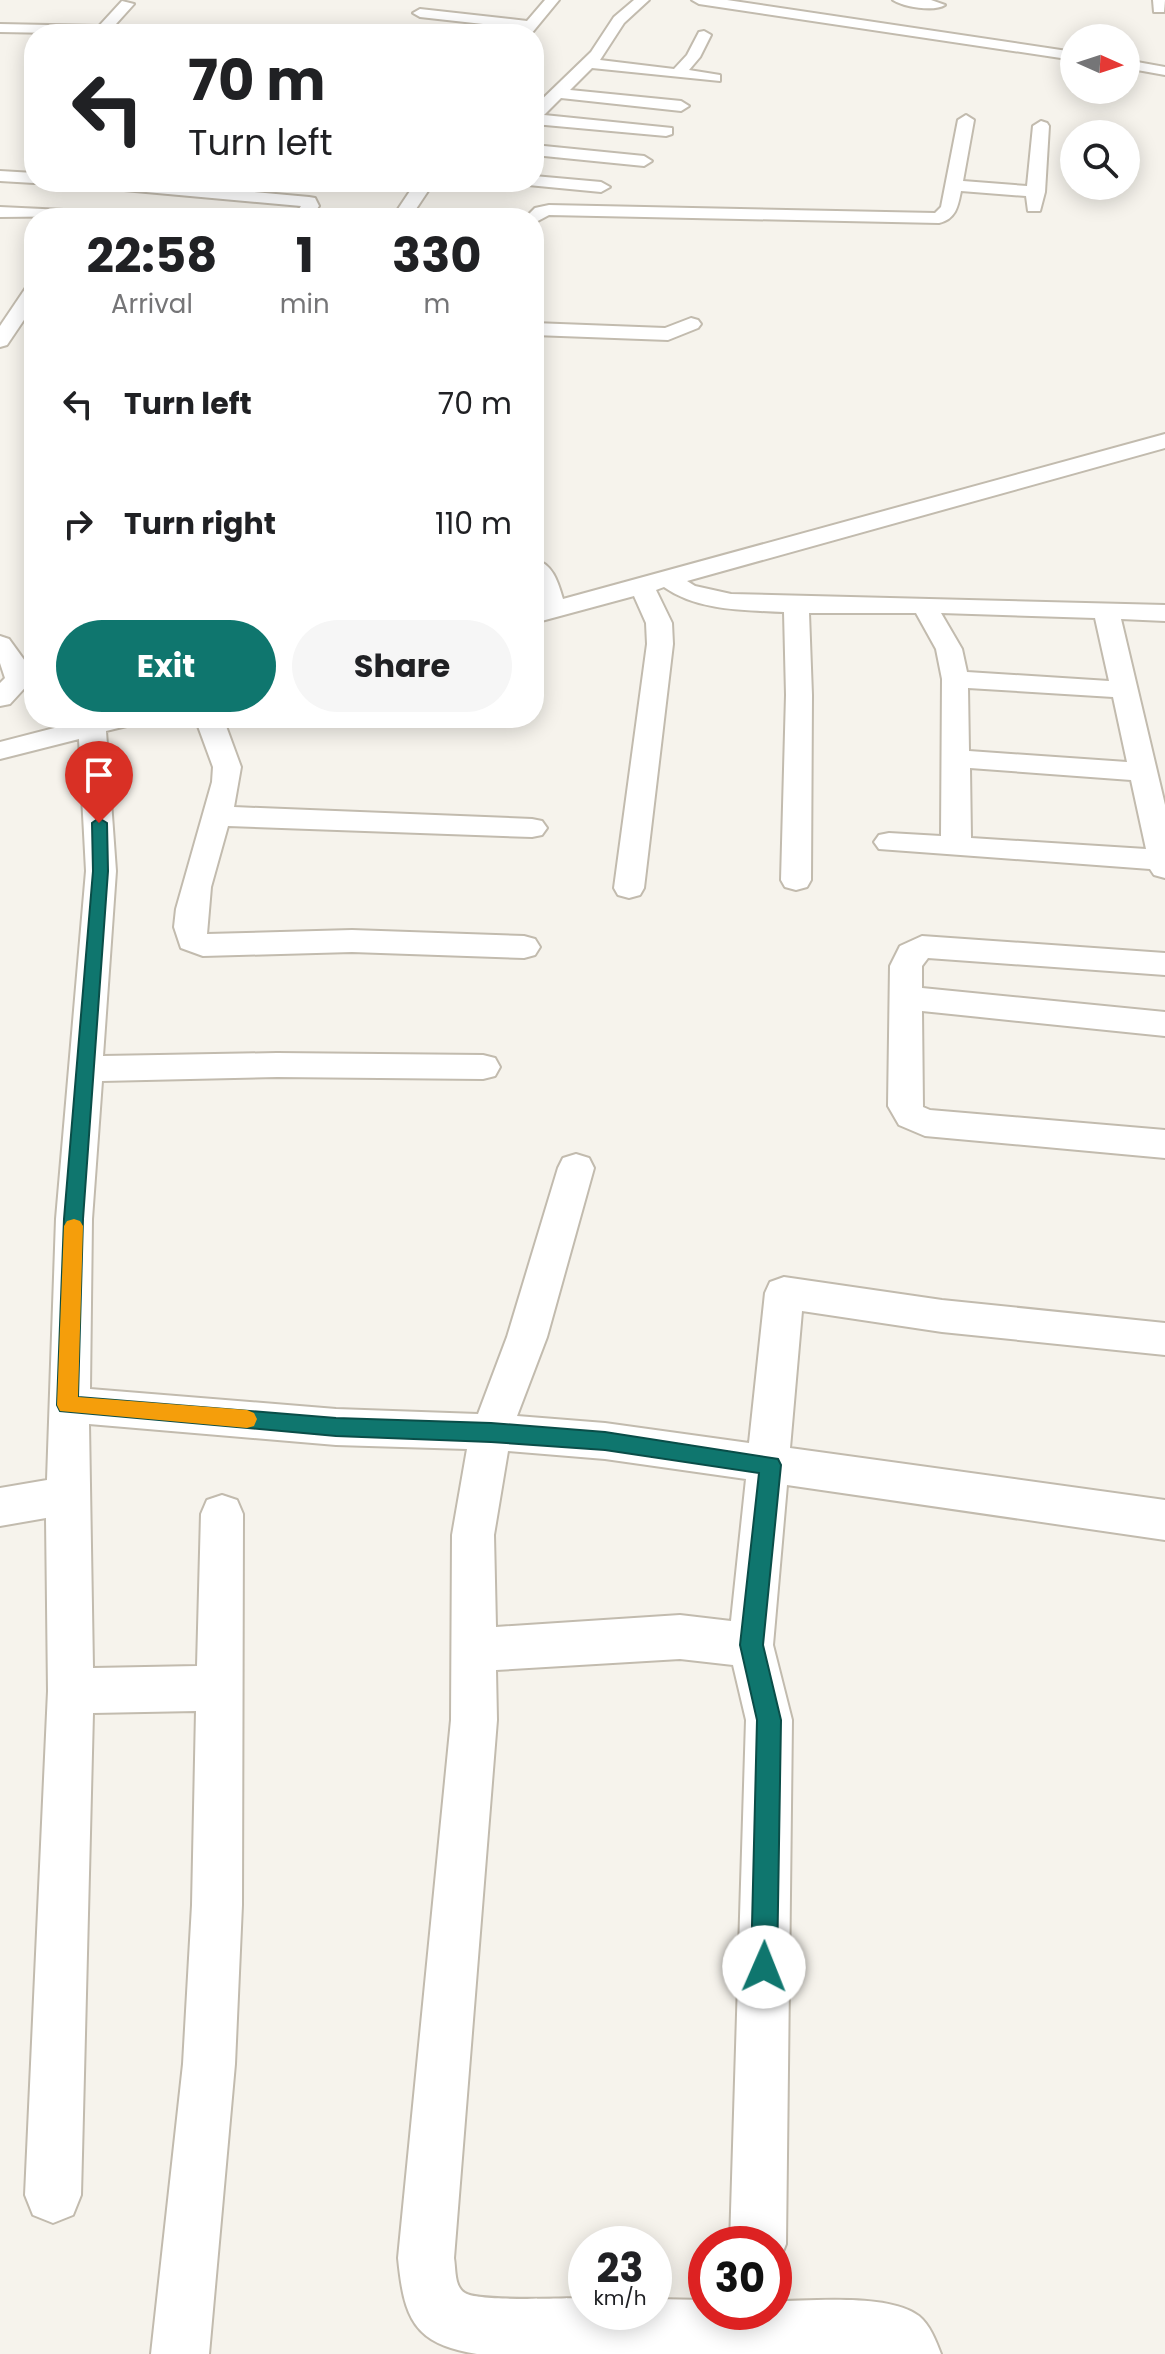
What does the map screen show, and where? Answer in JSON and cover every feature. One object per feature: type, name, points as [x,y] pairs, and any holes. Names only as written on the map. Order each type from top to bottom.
[{"type":"street","points":[[435,0],[414,18],[462,18],[494,24]]},
{"type":"street","points":[[544,107],[589,63],[619,20],[642,0]]},
{"type":"street","points":[[699,0],[1060,54]]},
{"type":"street","points":[[900,0],[938,5]]},
{"type":"street","points":[[527,1],[550,2]]},
{"type":"street","points":[[531,24],[550,2]]},
{"type":"street","points":[[106,24],[117,9]]},
{"type":"street","points":[[47,24],[57,16]]},
{"type":"street","points":[[456,24],[462,18]]},
{"type":"street","points":[[0,28],[24,29]]},
{"type":"street","points":[[677,74],[688,64],[704,35]]},
{"type":"street","points":[[589,63],[715,78]]},
{"type":"street","points":[[1140,67],[1165,71]]},
{"type":"street","points":[[544,89],[681,106]]},
{"type":"street","points":[[544,118],[666,131]]},
{"type":"street","points":[[544,211],[813,213],[939,218],[949,209],[966,120]]},
{"type":"street","points":[[954,185],[1035,200],[1041,126]]},
{"type":"street","points":[[544,151],[644,161]]},
{"type":"street","points":[[0,176],[24,177]]},
{"type":"street","points":[[544,182],[601,187]]},
{"type":"street","points":[[92,208],[109,192]]},
{"type":"street","points":[[217,208],[233,192]]},
{"type":"street","points":[[258,192],[309,202],[309,208]]},
{"type":"street","points":[[630,211],[638,231]]},
{"type":"street","points":[[0,212],[24,213]]},
{"type":"street","points":[[811,236],[817,232],[813,213]]},
{"type":"street","points":[[11,291],[24,291]]},
{"type":"street","points":[[0,341],[24,305]]},
{"type":"street","points":[[544,329],[668,334],[691,324]]},
{"type":"street","points":[[544,577],[544,612],[1165,441]]},
{"type":"street","points":[[654,582],[707,599],[796,605],[1165,613]]},
{"type":"street","points":[[629,888],[660,644],[654,582]]},
{"type":"street","points":[[796,605],[799,695],[796,880]]},
{"type":"street","points":[[924,606],[949,649],[955,679],[956,847]]},
{"type":"street","points":[[889,842],[1164,864],[1161,829],[1143,772],[1106,610]]},
{"type":"street","points":[[0,644],[17,668],[19,680],[0,698]]},
{"type":"street","points":[[955,679],[1125,690]]},
{"type":"street","points":[[0,751],[86,728]]},
{"type":"street","points":[[53,2195],[71,1691],[67,1405],[74,1219],[101,871],[109,728]]},
{"type":"street","points":[[213,728],[227,767],[219,816],[194,899],[188,931],[192,940],[203,945],[352,941],[524,947]]},
{"type":"street","points":[[956,758],[1143,772]]},
{"type":"street","points":[[219,816],[532,828]]},
{"type":"street","points":[[1165,964],[922,947],[911,954],[906,966],[905,1106],[911,1116],[933,1124],[1165,1144]]},
{"type":"street","points":[[906,998],[1165,1024]]},
{"type":"street","points":[[87,1069],[291,1064],[483,1067]]},
{"type":"street","points":[[576,1168],[527,1337],[491,1432],[473,1535],[474,1720],[426,2258],[431,2299],[451,2321],[562,2341],[688,2328]]},
{"type":"street","points":[[758,2226],[769,1720],[751,1645],[784,1293],[942,1316],[1165,1339]]},
{"type":"street","points":[[67,1405],[336,1427],[491,1432],[605,1441],[1165,1520]]},
{"type":"street","points":[[0,1507],[67,1495]]},
{"type":"street","points":[[180,2354],[209,2064],[217,1905],[222,1514]]},
{"type":"street","points":[[473,1650],[680,1637],[751,1645]]},
{"type":"street","points":[[71,1691],[219,1688]]},
{"type":"street","points":[[792,2324],[898,2336],[912,2354]]},
{"type":"slow traffic","points":[[74,1226],[67,1405],[247,1419]]},
{"type":"route","points":[[99,823],[101,871],[74,1219],[67,1405],[336,1427],[491,1432],[605,1441],[770,1465],[751,1645],[769,1720],[764,1967]]}]
